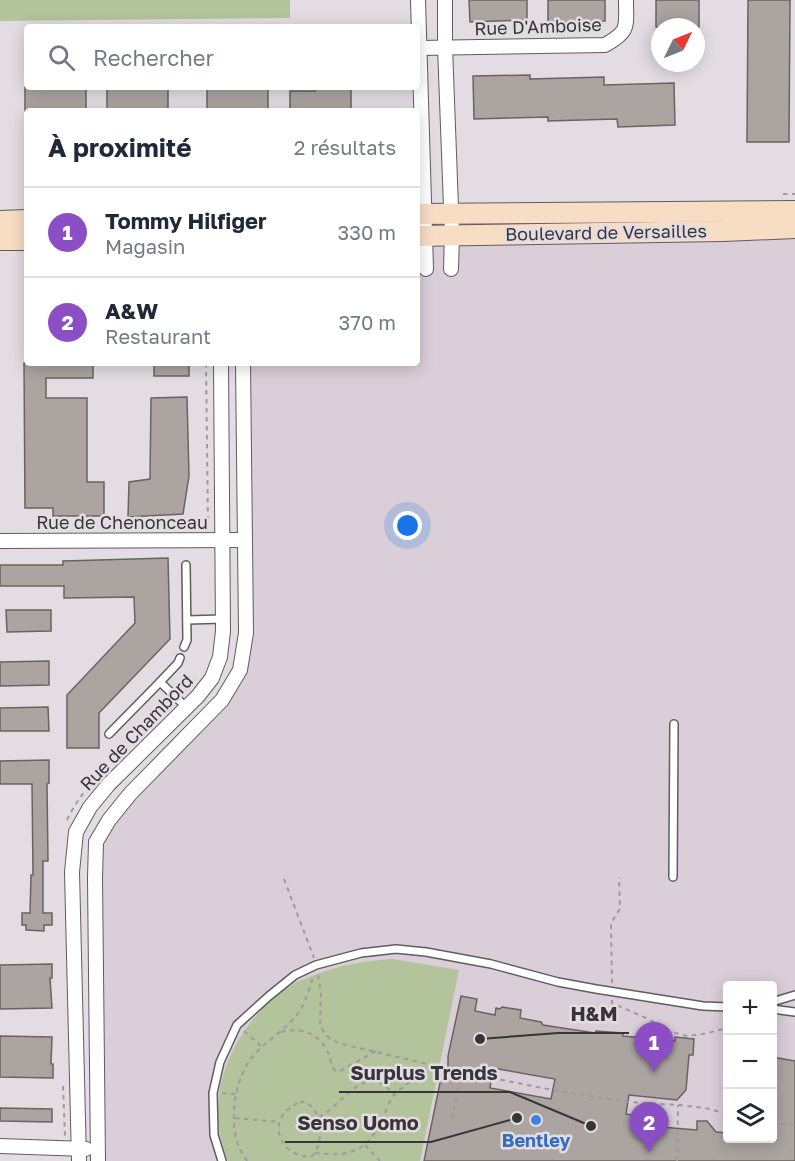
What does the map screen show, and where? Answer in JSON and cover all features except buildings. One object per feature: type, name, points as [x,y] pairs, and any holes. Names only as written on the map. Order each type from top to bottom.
[{"type":"street","points":[[418,0],[418,24]]},
{"type":"street","points":[[445,0],[451,269]]},
{"type":"street","name":"Rue D'Amboise","points":[[420,48],[605,45],[621,36],[626,25],[626,0]]},
{"type":"street","points":[[420,90],[420,108]]},
{"type":"street","points":[[420,131],[421,236],[426,269]]},
{"type":"street","name":"Boulevard de Versailles","points":[[421,214],[795,211]]},
{"type":"street","points":[[0,221],[24,220]]},
{"type":"street","name":"Boulevard de Versailles","points":[[421,236],[795,228]]},
{"type":"street","points":[[0,240],[24,240]]},
{"type":"street","name":"Rue de Chambord","points":[[79,1155],[72,872],[76,832],[90,807],[109,784],[198,696],[212,678],[220,657],[224,631],[221,366]]},
{"type":"street","points":[[0,1146],[98,1155],[96,842],[108,820],[130,794],[222,700],[240,670],[246,633],[243,366]]},
{"type":"street","name":"Rue de Chenonceau","points":[[0,541],[245,540]]},
{"type":"lane","points":[[184,647],[187,640],[186,565]]},
{"type":"lane","points":[[187,620],[223,619]]},
{"type":"lane","points":[[109,734],[178,663],[180,658]]},
{"type":"lane","points":[[160,682],[186,707]]},
{"type":"lane","points":[[673,877],[674,724]]},
{"type":"lane","points":[[222,1161],[214,1136],[213,1093],[220,1062],[237,1025],[295,975],[316,965],[361,953],[396,950],[426,951],[491,964],[558,982],[703,1006],[723,1007]]},
{"type":"lane","points":[[777,1000],[795,995]]},
{"type":"lane","points":[[777,1010],[795,1012]]},
{"type":"path","points":[[206,366],[208,529]]},
{"type":"path","points":[[619,877],[620,909],[611,923],[612,1003],[672,1032],[687,1036],[723,1029]]},
{"type":"path","points":[[284,879],[316,965],[321,993],[320,1024],[329,1038],[338,1043],[461,1072],[553,1090],[628,1102],[705,1108],[723,1113]]},
{"type":"path","points":[[247,1161],[238,1145],[234,1127],[239,1081],[253,1056],[296,1016],[304,1005],[316,965]]},
{"type":"path","points":[[237,1025],[262,1047]]},
{"type":"path","points":[[278,1033],[291,1029],[302,1030],[315,1037],[325,1046],[336,1071],[377,1051]]},
{"type":"path","points":[[315,1153],[339,1154],[357,1150],[365,1145],[375,1134],[394,1095],[435,1066]]},
{"type":"path","points":[[452,1119],[461,1072]]},
{"type":"path","points":[[319,1117],[358,1085],[369,1081],[380,1082],[394,1095]]},
{"type":"path","points":[[213,1093],[236,1094]]},
{"type":"path","points":[[279,1144],[281,1122],[287,1112],[300,1102],[306,1102],[313,1107],[319,1117],[320,1140],[315,1153],[301,1161]]},
{"type":"path","points":[[677,1161],[678,1105]]},
{"type":"path","points":[[235,1118],[281,1122]]},
{"type":"path","points":[[777,1123],[795,1125]]},
{"type":"path","points":[[365,1145],[380,1161]]},
{"type":"shaded area","points":[[420,237],[795,237],[795,1161],[98,1161],[96,842],[230,688],[246,633],[243,366],[420,366]]},
{"type":"green space","points":[[0,0],[290,0],[290,18],[0,21]]},
{"type":"green space","points":[[393,959],[459,970],[420,1161],[228,1161],[220,1136],[218,1111],[221,1086],[228,1062],[253,1019],[271,1001],[298,981],[342,966]]},
{"type":"place","name":"H&M","points":[[480,1039]]},
{"type":"place","name":"Tommy Hilfiger","points":[[654,1072]]},
{"type":"place","name":"Senso Uomo","points":[[517,1118]]},
{"type":"place","name":"Bentley","points":[[536,1120]]},
{"type":"place","name":"Surplus Trends","points":[[591,1126]]},
{"type":"place","name":"A&W","points":[[649,1152]]}]
